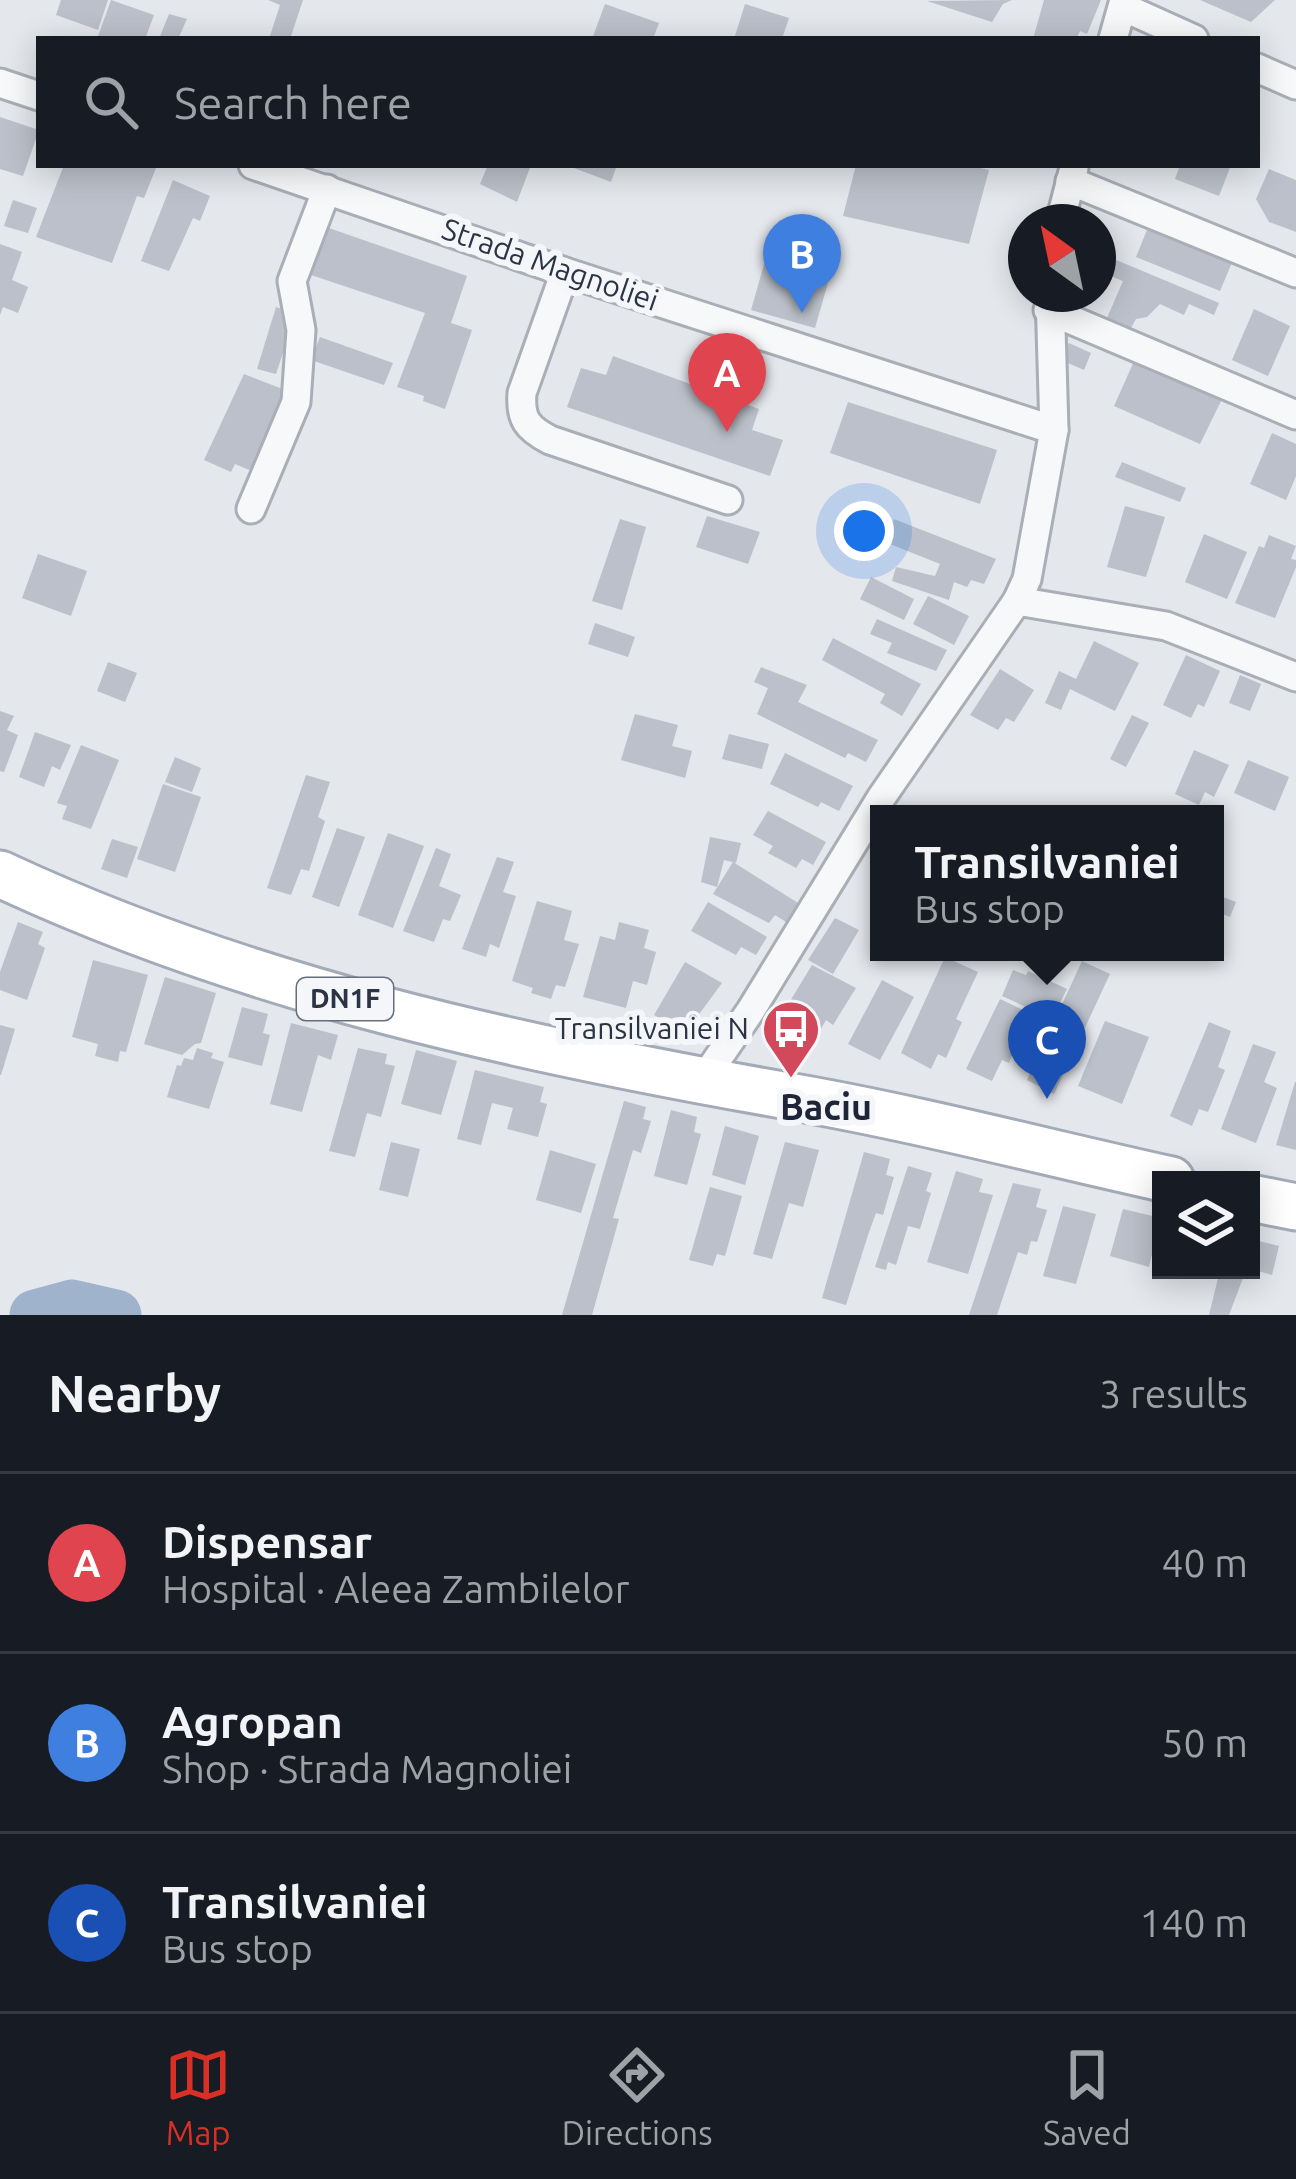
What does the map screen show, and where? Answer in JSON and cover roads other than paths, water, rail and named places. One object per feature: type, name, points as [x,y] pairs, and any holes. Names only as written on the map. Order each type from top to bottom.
[{"type":"main road","name":"DN1F","points":[[0,874],[140,933],[302,987],[458,1028],[1152,1176]]},
{"type":"main road","points":[[1260,1200],[1296,1208]]},
{"type":"street","points":[[1114,36],[1123,3],[1188,36]]},
{"type":"street","points":[[1260,69],[1296,85]]},
{"type":"street","points":[[0,83],[36,95]]},
{"type":"street","name":"Strada Magnoliei","points":[[262,168],[1054,430]]},
{"type":"street","points":[[1064,204],[1072,173],[1296,273]]},
{"type":"street","points":[[251,509],[296,402],[302,330],[292,281],[326,189]]},
{"type":"street","points":[[565,272],[522,392],[521,414],[530,429],[550,440],[728,500]]},
{"type":"street","points":[[876,805],[1017,601],[1034,554],[1054,430],[1049,312]]},
{"type":"street","points":[[1071,312],[1296,415]]},
{"type":"street","points":[[1017,601],[1166,626],[1296,677]]},
{"type":"street","points":[[703,1080],[870,814]]},
{"type":"waterway","points":[[35,1315],[72,1305],[116,1315]]},
{"type":"place","name":"Agropan","points":[[802,313]]},
{"type":"place","name":"Dispensar","points":[[727,432]]},
{"type":"place","name":"Transilvaniei N","points":[[791,1080]]},
{"type":"place","name":"Transilvaniei","points":[[1047,1099]]},
{"type":"district","name":"Baciu","points":[[826,1107]]}]
